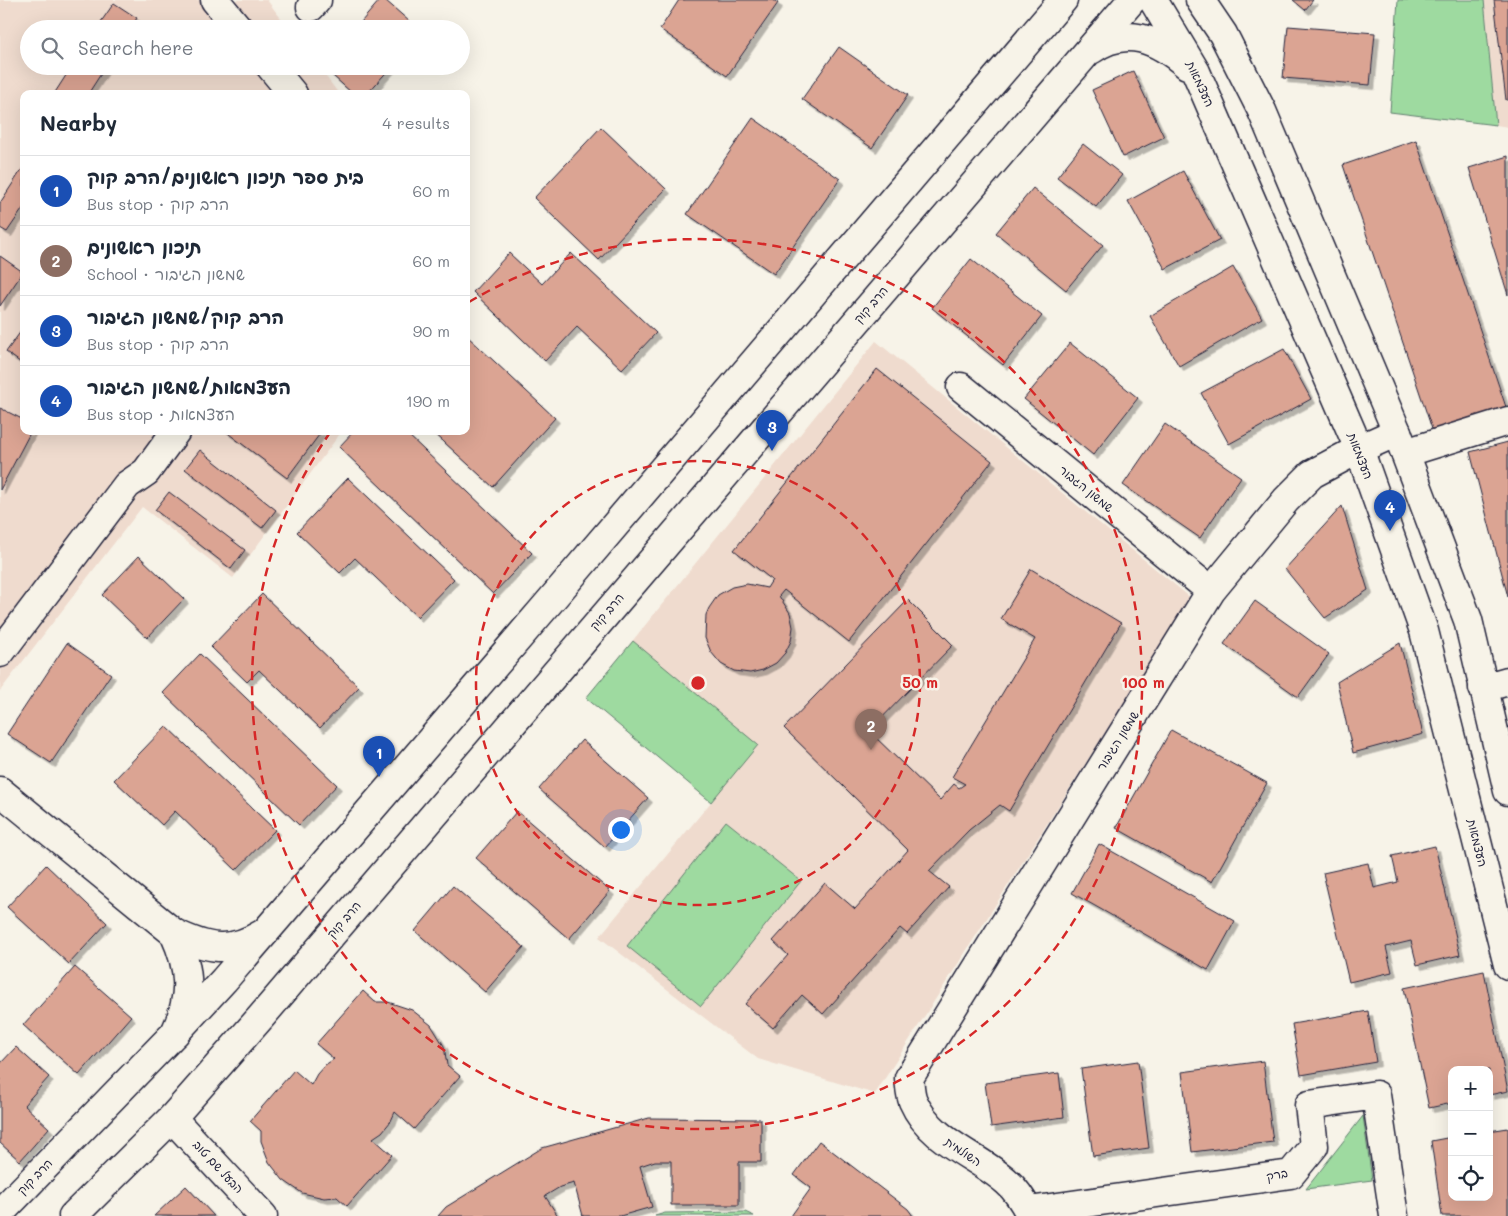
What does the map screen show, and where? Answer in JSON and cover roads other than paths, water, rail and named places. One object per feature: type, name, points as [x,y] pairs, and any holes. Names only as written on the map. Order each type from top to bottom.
[{"type":"street","points":[[215,0],[232,20]]},
{"type":"street","name":"הרב קוק","points":[[0,1213],[175,1033],[262,934],[546,606],[1063,0]]},
{"type":"street","name":"הרב קוק","points":[[73,1216],[172,1118],[267,1010],[1132,0]]},
{"type":"street","name":"העצמאות","points":[[1153,0],[1196,72],[1359,449],[1424,631],[1508,965]]},
{"type":"street","points":[[1200,0],[1223,34],[1262,111],[1401,442],[1468,620],[1496,684],[1508,791]]},
{"type":"street","points":[[1087,52],[1101,42],[1116,38],[1138,37],[1164,47],[1196,72]]},
{"type":"street","points":[[278,75],[291,90]]},
{"type":"street","name":"שמשון הגבור","points":[[961,387],[1211,591]]},
{"type":"street","name":"שמשון הגיבור","points":[[909,1078],[1211,591],[1286,500],[1312,474],[1359,449],[1508,421]]},
{"type":"street","points":[[0,653],[127,485],[146,472],[173,435]]},
{"type":"street","name":"הרב קוק","points":[[0,790],[174,933],[196,944],[212,948],[238,946],[262,934]]},
{"type":"street","name":"הרב קוק","points":[[174,933],[183,952],[188,987],[185,1010],[175,1033]]},
{"type":"street","name":"השולמית","points":[[909,1078],[912,1099],[922,1118],[941,1137],[1006,1181],[1019,1196],[1030,1214]]},
{"type":"street","name":"ברק","points":[[1030,1214],[1291,1174],[1314,1146],[1309,1105],[1376,1094],[1394,1216]]},
{"type":"street","name":"הבעל שם טוב","points":[[172,1118],[264,1216]]},
{"type":"place","name":"הרב קוק/שמשון הגיבור","points":[[772,451]]},
{"type":"place","name":"העצמאות/שמשון הגיבור","points":[[1390,531]]},
{"type":"place","name":"תיכון ראשונים","points":[[871,750]]},
{"type":"place","name":"בית ספר תיכון ראשונים/הרב קוק","points":[[379,777]]}]
